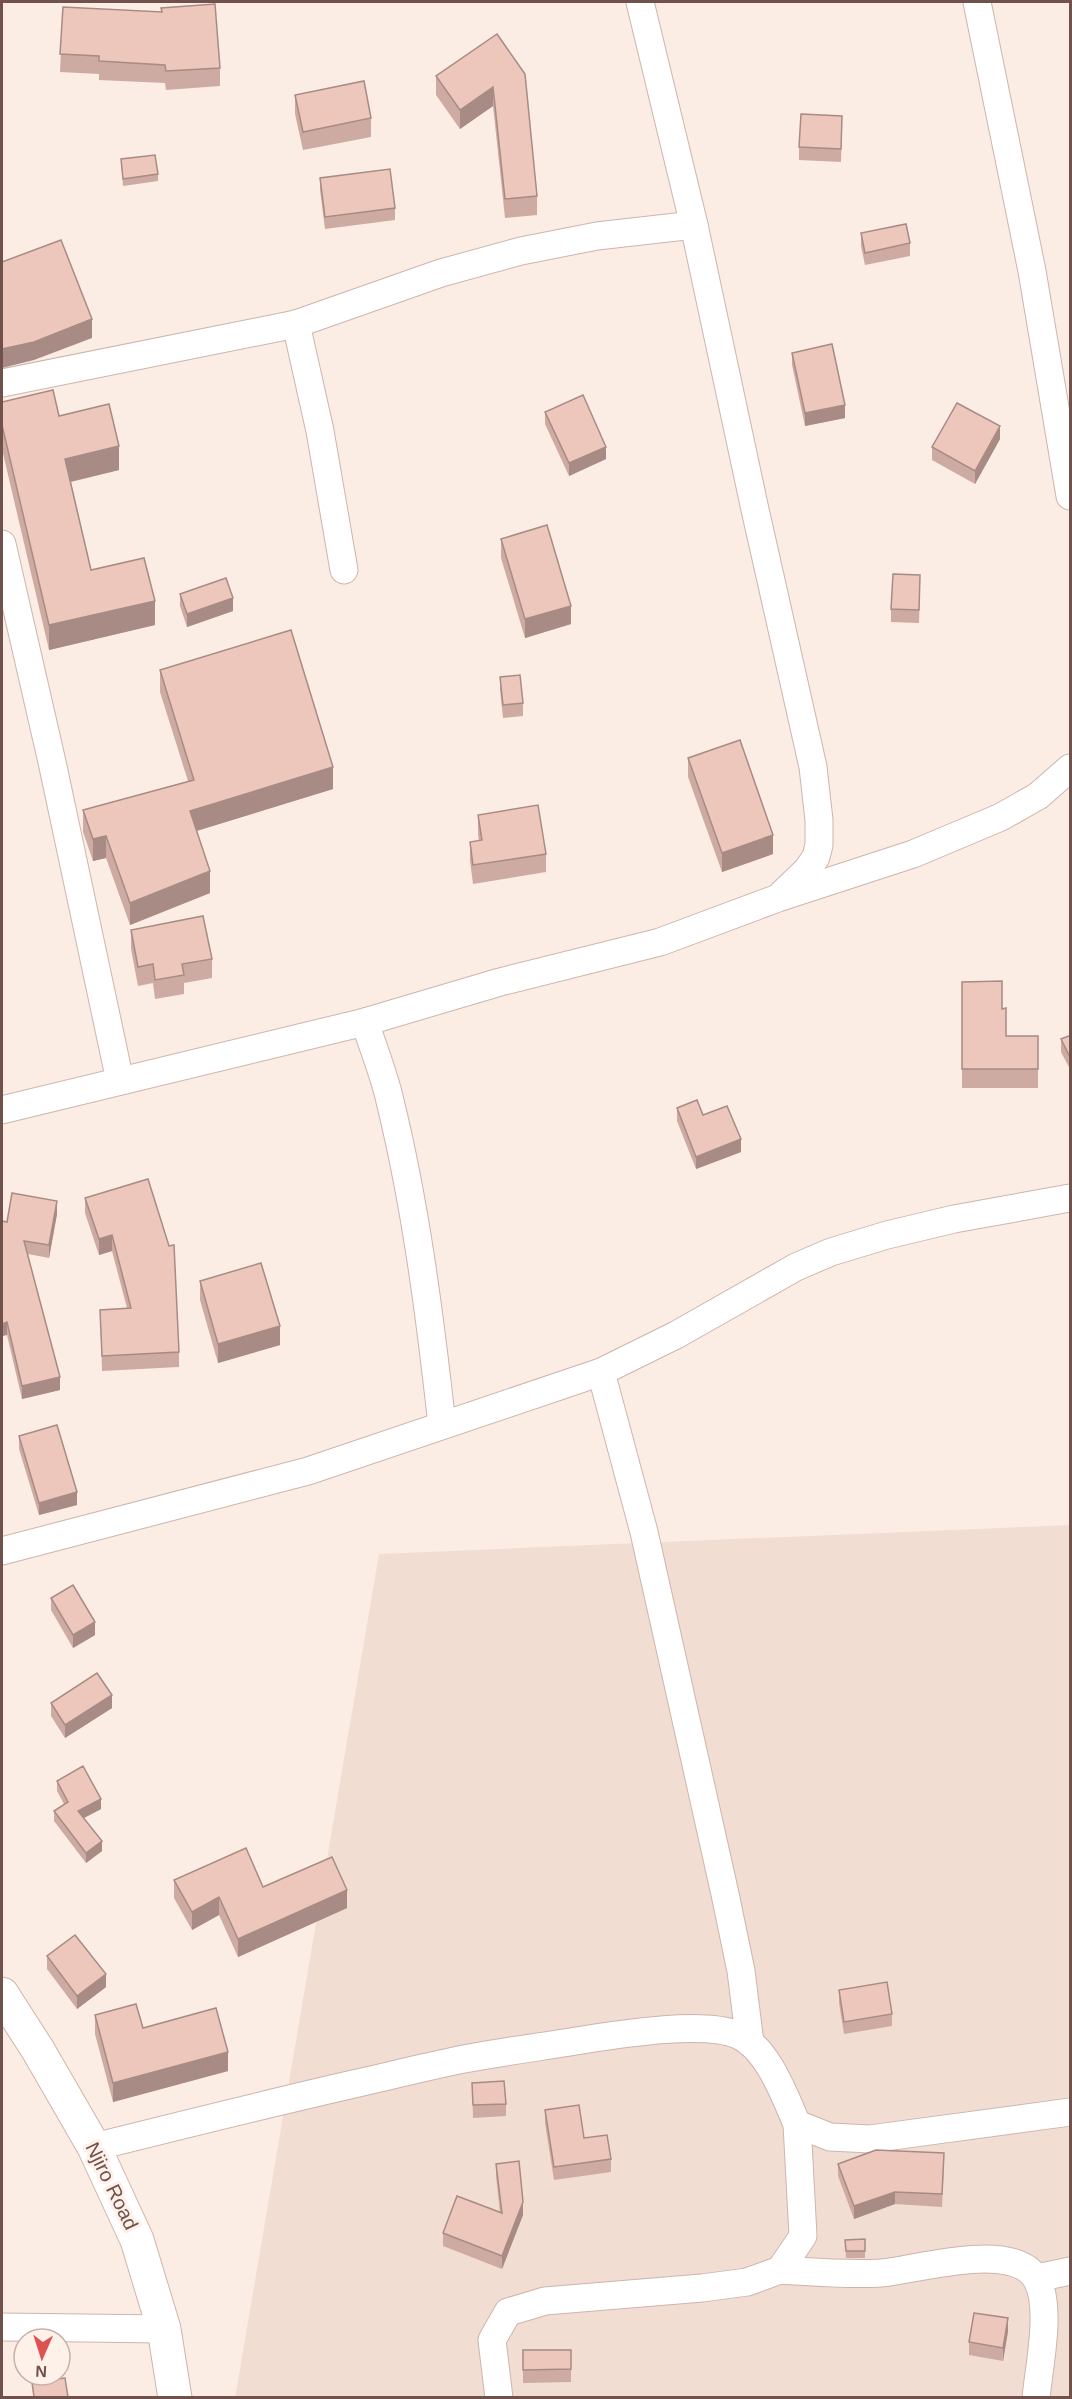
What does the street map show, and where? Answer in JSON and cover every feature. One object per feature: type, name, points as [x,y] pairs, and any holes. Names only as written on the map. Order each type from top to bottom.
[{"type":"street","points":[[640,2],[694,225],[813,767],[819,820],[819,845],[816,857],[807,870],[778,898]]},
{"type":"street","points":[[977,2],[1032,271],[1071,496]]},
{"type":"street","points":[[2,383],[296,324],[441,273],[521,251],[597,236],[694,225]]},
{"type":"street","points":[[296,324],[320,431],[344,570]]},
{"type":"street","points":[[2,544],[52,762],[120,1081]]},
{"type":"street","points":[[2,1110],[365,1023],[500,982],[660,942],[778,898],[913,854],[1001,817],[1038,796],[1071,768]]},
{"type":"street","points":[[365,1023],[390,1099],[415,1228],[433,1345],[442,1425]]},
{"type":"street","points":[[2,1551],[308,1471],[601,1372],[676,1335],[777,1277],[831,1252],[887,1235],[954,1219],[1071,1198]]},
{"type":"street","points":[[601,1372],[644,1532],[725,1894],[741,1971],[750,2043]]},
{"type":"street","name":"Njiro Road","points":[[2,1994],[38,2050],[94,2147],[137,2240],[164,2329],[175,2397]]},
{"type":"street","points":[[94,2147],[262,2105],[463,2060],[621,2034],[677,2029],[728,2033],[738,2035],[761,2053],[797,2124],[803,2236],[780,2270]]},
{"type":"street","points":[[797,2124],[830,2137],[870,2139],[1071,2112]]},
{"type":"street","points":[[499,2397],[492,2340],[508,2312],[545,2301],[702,2288],[747,2282],[780,2270],[879,2273],[982,2257],[1006,2260],[1023,2268],[1036,2278],[1043,2298],[1044,2318],[1036,2397]]},
{"type":"street","points":[[1036,2278],[1071,2271]]},
{"type":"street","points":[[2,2327],[164,2329]]},
{"type":"shaded area","points":[[1070,1525],[1070,2397],[235,2398],[379,1554]]},
{"type":"building","points":[[215,4],[220,68],[166,71],[165,65],[99,61],[99,56],[60,54],[63,7],[162,12],[161,8]]},
{"type":"building","points":[[497,34],[525,74],[537,196],[505,199],[493,87],[460,110],[436,76]]},
{"type":"building","points":[[364,81],[371,118],[303,132],[295,95]]},
{"type":"building","points":[[801,114],[842,116],[841,149],[799,147]]},
{"type":"building","points":[[155,155],[158,174],[123,179],[121,159]]},
{"type":"building","points":[[390,169],[395,208],[325,217],[320,178]]},
{"type":"building","points":[[906,224],[910,243],[865,253],[861,233]]},
{"type":"building","points":[[61,240],[92,319],[34,342],[2,349],[2,262]]},
{"type":"building","points":[[832,344],[845,405],[805,413],[792,353]]},
{"type":"building","points":[[53,390],[59,416],[109,404],[119,446],[65,459],[91,570],[144,558],[155,601],[49,625],[2,425],[2,402]]},
{"type":"building","points":[[583,395],[606,447],[569,463],[545,412]]},
{"type":"building","points":[[957,403],[1000,426],[975,471],[932,447]]},
{"type":"building","points":[[547,525],[571,606],[525,619],[501,539]]},
{"type":"building","points":[[893,574],[920,575],[919,610],[891,609]]},
{"type":"building","points":[[226,578],[233,598],[187,614],[180,594]]},
{"type":"building","points":[[291,630],[333,767],[190,811],[210,871],[130,903],[106,836],[93,839],[83,810],[194,780],[160,670]]},
{"type":"building","points":[[520,675],[523,703],[503,705],[500,677]]},
{"type":"building","points":[[740,740],[773,835],[722,853],[688,758]]},
{"type":"building","points":[[538,805],[546,854],[473,865],[470,842],[482,840],[478,815]]},
{"type":"building","points":[[203,916],[212,959],[182,964],[184,975],[155,980],[153,964],[138,967],[131,930]]},
{"type":"building","points":[[1002,981],[1002,1009],[1006,1008],[1006,1036],[1038,1036],[1038,1069],[962,1069],[962,982]]},
{"type":"building","points":[[1071,1035],[1071,1059],[1061,1039]]},
{"type":"building","points":[[697,1100],[703,1115],[727,1106],[741,1139],[696,1157],[677,1108]]},
{"type":"building","points":[[148,1179],[169,1246],[174,1245],[179,1352],[102,1356],[100,1310],[131,1308],[112,1235],[99,1239],[85,1198]]},
{"type":"building","points":[[12,1193],[57,1201],[49,1245],[24,1241],[60,1377],[22,1386],[7,1322],[2,1324],[2,1221],[7,1222]]},
{"type":"building","points":[[261,1263],[280,1326],[218,1344],[200,1281]]},
{"type":"building","points":[[57,1425],[77,1492],[39,1503],[19,1436]]},
{"type":"building","points":[[73,1585],[95,1622],[73,1635],[51,1598]]},
{"type":"building","points":[[97,1673],[112,1695],[65,1725],[51,1703]]},
{"type":"building","points":[[83,1766],[101,1799],[78,1811],[102,1841],[86,1853],[54,1811],[68,1802],[57,1781]]},
{"type":"building","points":[[246,1848],[263,1887],[332,1857],[347,1890],[238,1939],[219,1897],[192,1912],[174,1880]]},
{"type":"building","points":[[75,1935],[106,1974],[77,1996],[47,1956]]},
{"type":"building","points":[[887,1982],[892,2014],[844,2022],[839,1990]]},
{"type":"building","points":[[136,2004],[143,2028],[216,2008],[228,2052],[113,2083],[95,2015]]},
{"type":"building","points":[[504,2081],[506,2104],[473,2105],[472,2083]]},
{"type":"building","points":[[579,2105],[584,2138],[607,2135],[611,2159],[554,2167],[545,2110]]},
{"type":"building","points":[[876,2150],[944,2153],[942,2194],[895,2192],[854,2206],[838,2164]]},
{"type":"building","points":[[519,2161],[523,2202],[502,2256],[443,2233],[457,2196],[502,2213],[496,2164]]},
{"type":"building","points":[[865,2239],[865,2251],[846,2251],[845,2240]]},
{"type":"building","points":[[974,2313],[1008,2318],[1003,2348],[969,2342]]},
{"type":"building","points":[[523,2350],[571,2350],[571,2369],[523,2370]]},
{"type":"building","points":[[33,2387],[66,2387],[68,2397],[34,2397]]}]
